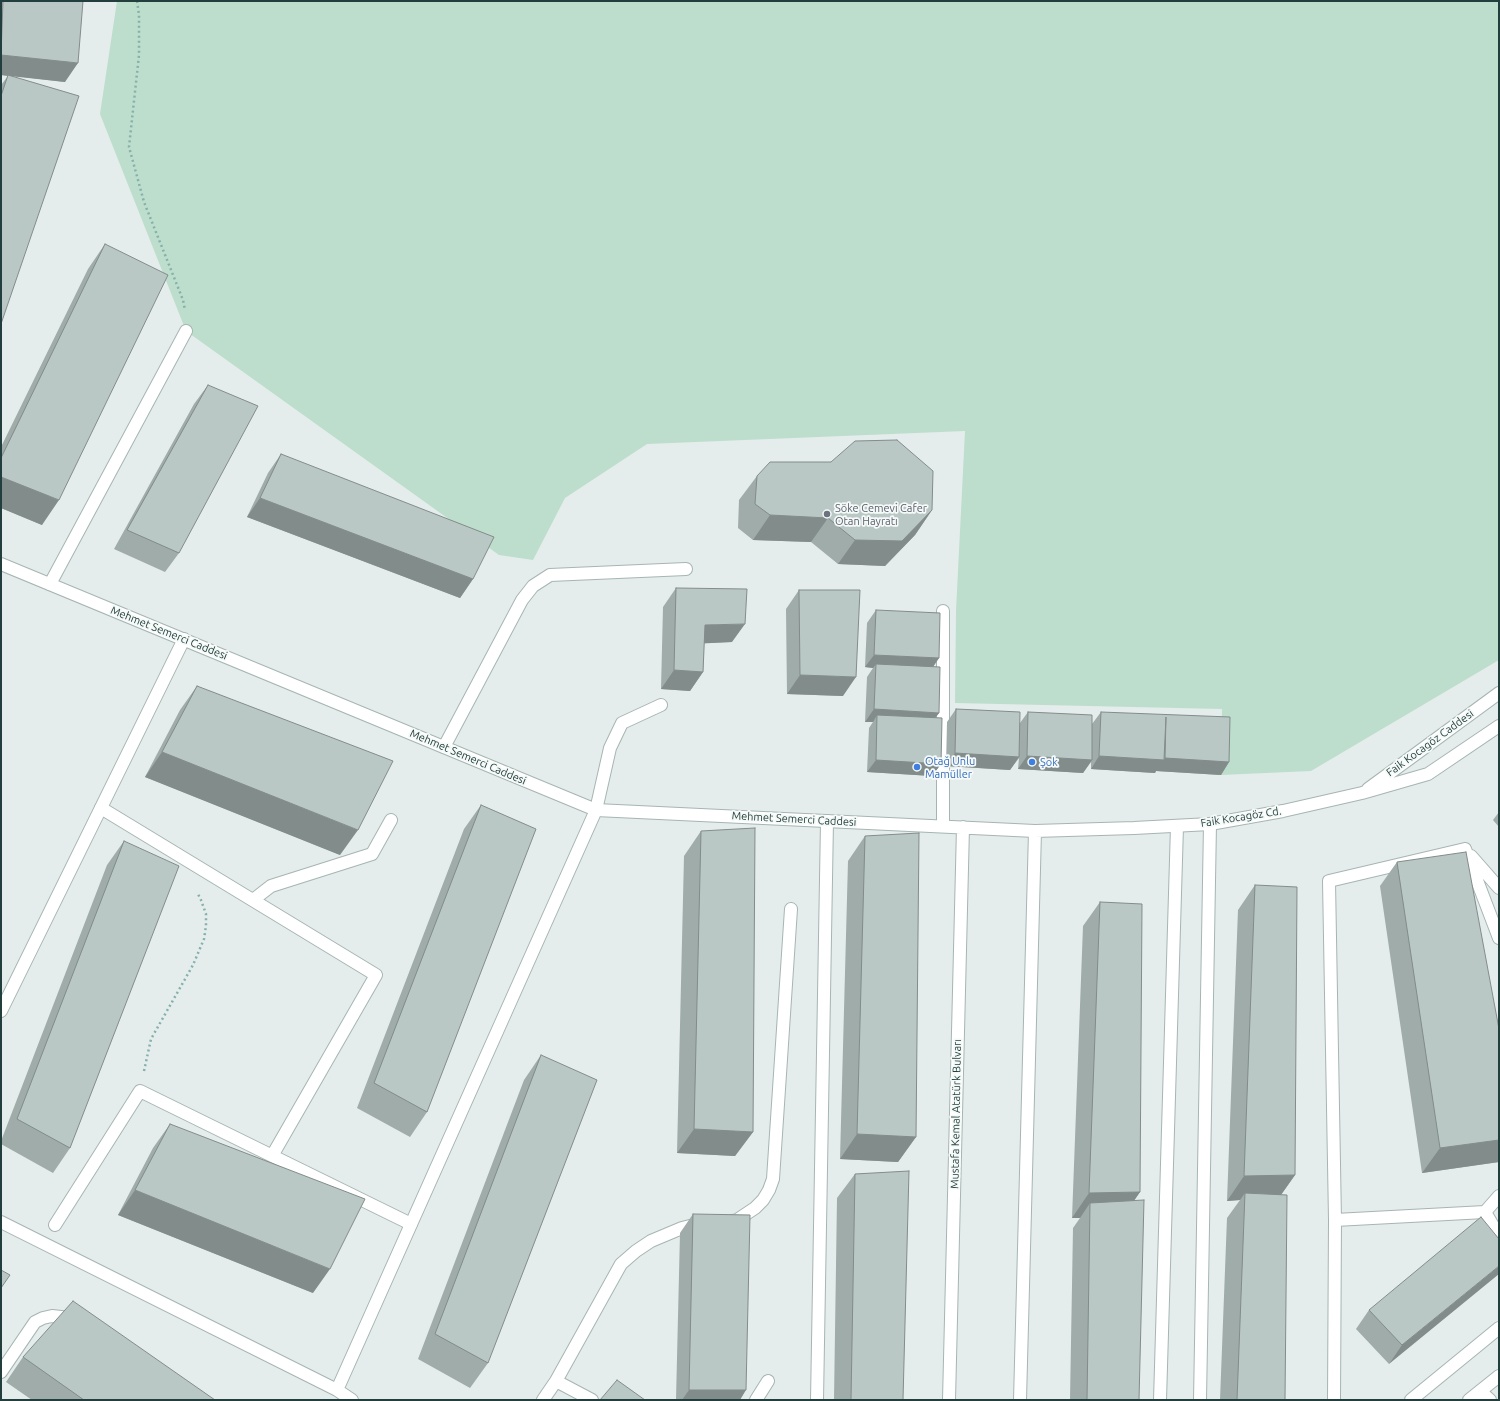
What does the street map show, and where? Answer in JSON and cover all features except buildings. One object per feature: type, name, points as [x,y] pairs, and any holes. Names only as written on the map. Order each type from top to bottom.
[{"type":"street","points":[[50,584],[186,331]]},
{"type":"street","name":"Mehmet Semerci Caddesi","points":[[1,564],[596,810],[963,827]]},
{"type":"street","points":[[444,746],[522,600],[533,586],[550,575],[686,569]]},
{"type":"street","points":[[943,611],[943,826]]},
{"type":"street","points":[[1,1011],[184,639]]},
{"type":"street","name":"Faik Kocagöz Caddesi","points":[[1362,793],[1499,693]]},
{"type":"street","points":[[337,1390],[596,810],[610,748],[622,723],[660,705]]},
{"type":"street","name":"Faik Kocagöz Cd.","points":[[963,827],[1035,831],[1177,826],[1210,824],[1283,811],[1362,793],[1428,774],[1499,726]]},
{"type":"street","points":[[101,808],[376,975],[272,1156]]},
{"type":"street","points":[[253,900],[271,886],[372,854],[391,820]]},
{"type":"street","points":[[817,1400],[827,821]]},
{"type":"street","points":[[1200,1400],[1210,824]]},
{"type":"street","points":[[1160,1400],[1177,826]]},
{"type":"street","name":"Mustafa Kemal Atatürk Bulvarı","points":[[949,1400],[963,827]]},
{"type":"street","points":[[1020,1400],[1035,831]]},
{"type":"street","points":[[1465,849],[1499,888]]},
{"type":"street","points":[[1465,849],[1499,938]]},
{"type":"street","points":[[1334,1400],[1335,1220],[1329,881],[1465,849]]},
{"type":"street","points":[[722,1222],[737,1220],[755,1208],[763,1200],[773,1179],[790,909]]},
{"type":"street","points":[[55,1225],[140,1091],[411,1224]]},
{"type":"street","points":[[1335,1220],[1485,1212],[1499,1196]]},
{"type":"street","points":[[1485,1212],[1499,1236]]},
{"type":"street","points":[[1,1222],[337,1390],[352,1400]]},
{"type":"street","points":[[544,1400],[556,1382],[621,1264],[636,1251],[666,1233],[706,1223]]},
{"type":"street","points":[[1,1372],[35,1322],[43,1318],[61,1316],[70,1318],[83,1325]]},
{"type":"street","points":[[1411,1400],[1499,1328]]},
{"type":"street","points":[[1469,1400],[1499,1376]]},
{"type":"street","points":[[756,1400],[768,1380]]},
{"type":"street","points":[[556,1382],[592,1400]]},
{"type":"street","points":[[1480,1391],[1490,1400]]},
{"type":"path","points":[[137,1],[139,15],[139,55],[129,147],[144,202],[183,300],[188,323],[186,331]]},
{"type":"path","points":[[140,1091],[151,1039],[193,964],[204,939],[206,914],[194,887]]},
{"type":"green space","points":[[117,1],[1499,1],[1499,660],[1311,771],[1221,775],[1222,709],[955,703],[956,611],[965,431],[647,444],[565,498],[533,560],[499,555],[186,331],[100,114]]},
{"type":"place","name":"Söke Cemevi Cafer Otan Hayratı","points":[[827,514]]},
{"type":"place","name":"Şok","points":[[1032,762]]},
{"type":"place","name":"Otağ Unlu Mamüller","points":[[917,767]]}]
